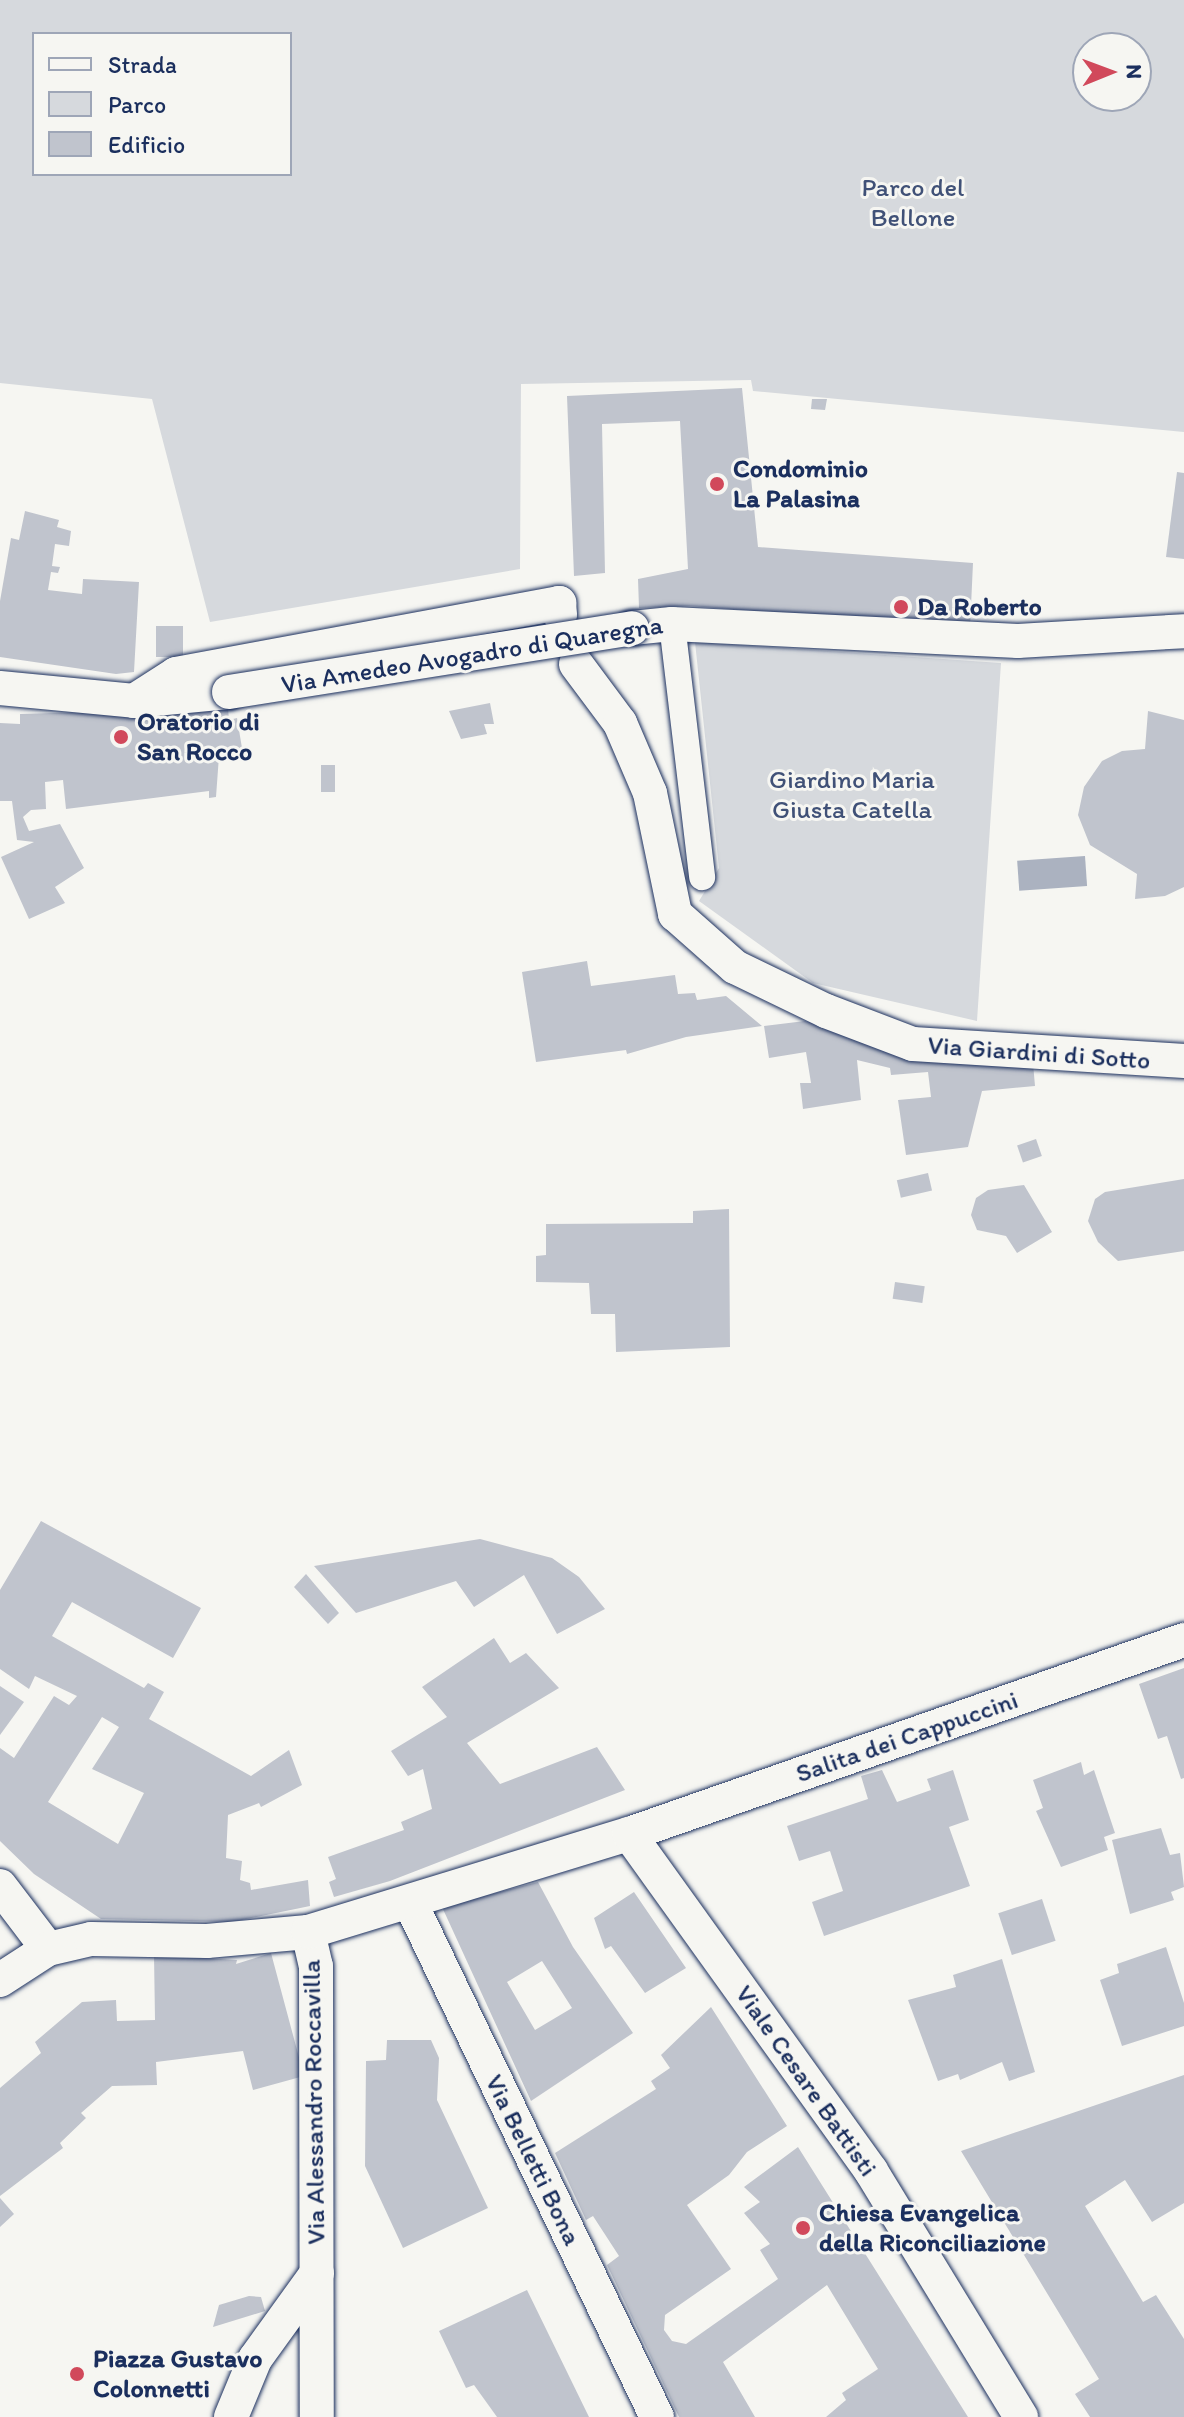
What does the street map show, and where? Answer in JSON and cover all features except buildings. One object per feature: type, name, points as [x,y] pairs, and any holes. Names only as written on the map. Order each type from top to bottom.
[{"type":"street","points":[[134,701],[176,674],[559,603],[560,615]]},
{"type":"street","points":[[672,624],[702,877]]},
{"type":"street","name":"Via Amedeo Avogadro di Quaregna","points":[[0,688],[134,701],[229,692],[672,624],[1018,641],[1184,631]]},
{"type":"street","name":"Via Giardini di Sotto","points":[[576,664],[620,723],[650,793],[675,914],[735,967],[826,1011],[913,1044],[1184,1061]]},
{"type":"street","name":"Salita dei Cappuccini","points":[[0,1980],[48,1949],[91,1939],[207,1941],[308,1932],[629,1834],[1184,1640]]},
{"type":"street","name":"Viale Cesare Battisti","points":[[629,1834],[871,2171],[1021,2417]]},
{"type":"street","points":[[0,1886],[48,1949]]},
{"type":"street","name":"Via Belletti Bona","points":[[410,1902],[657,2417]]},
{"type":"street","name":"Via Alessandro Roccavilla","points":[[308,1932],[316,1966],[317,2417]]},
{"type":"street","name":"Via Alessandro Roccavilla","points":[[231,2417],[255,2359],[317,2273]]},
{"type":"green space","name":"Parco del Bellone","points":[[0,0],[1184,0],[1184,432],[753,391],[751,380],[521,384],[520,569],[210,622],[152,399],[0,383]]},
{"type":"green space","name":"Giardino Maria Giusta Catella","points":[[695,642],[1001,663],[977,1021],[813,983],[699,901],[719,868]]},
{"type":"shaded area","points":[[1085,856],[1087,886],[1019,891],[1017,861]]},
{"type":"place","name":"Condominio La Palasina","points":[[717,484]]},
{"type":"place","name":"Da Roberto","points":[[901,607]]},
{"type":"place","name":"Oratorio di San Rocco","points":[[121,737]]},
{"type":"place","name":"Chiesa Evangelica della Riconciliazione","points":[[803,2228]]},
{"type":"place","name":"Piazza Gustavo Colonnetti","points":[[77,2374]]}]
